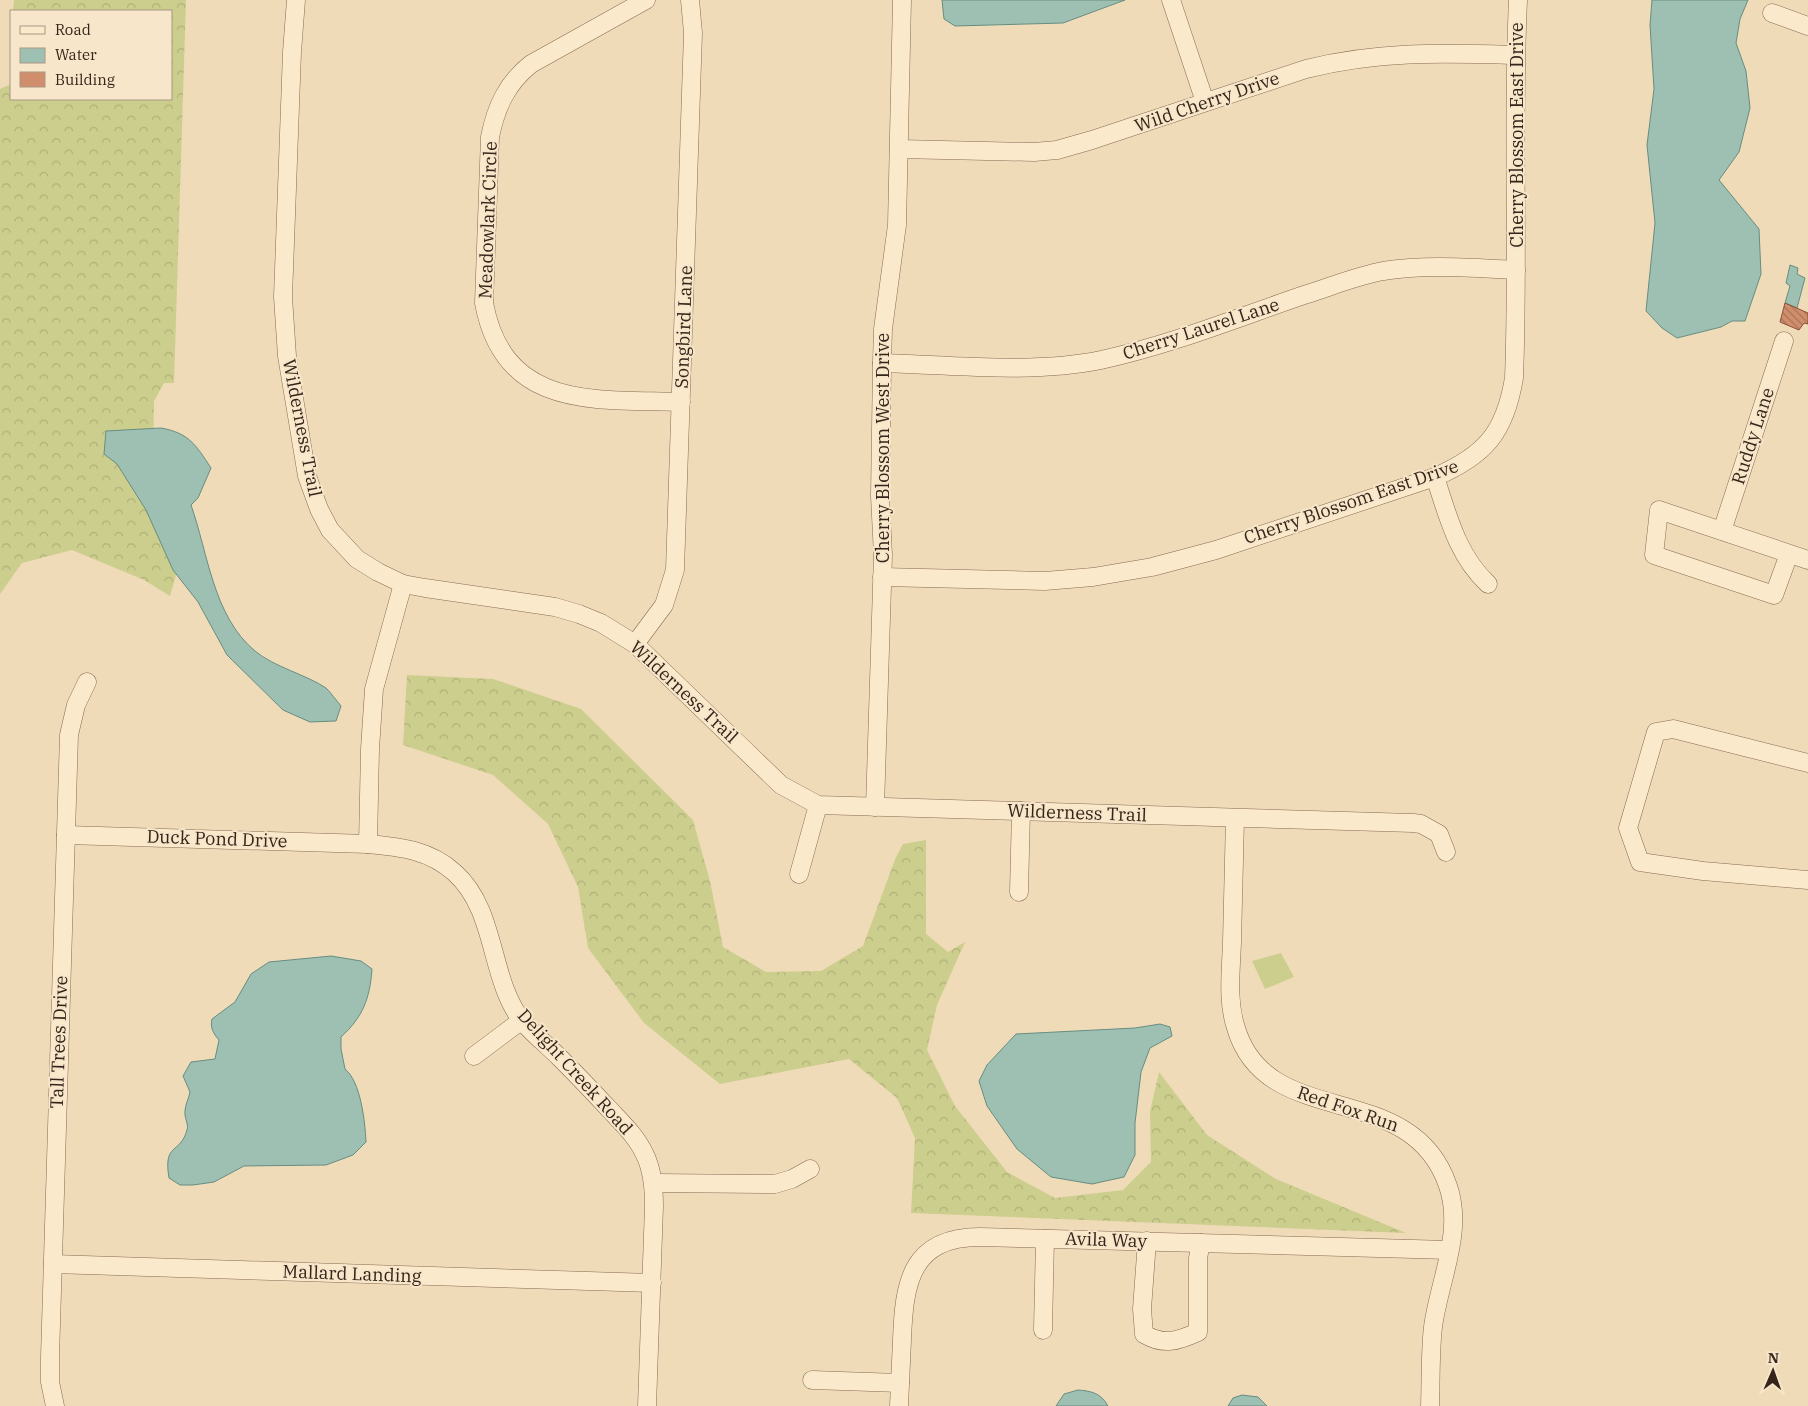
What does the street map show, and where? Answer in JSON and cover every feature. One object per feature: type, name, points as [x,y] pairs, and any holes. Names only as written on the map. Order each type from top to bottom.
[{"type":"street","name":"Wilderness Trail","points":[[296,0],[292,52],[284,319],[287,356],[307,476],[318,510],[330,530],[357,559],[378,572],[404,584],[571,612],[601,623],[635,644],[781,784],[818,804],[1421,824],[1439,834],[1446,852]]},
{"type":"street","name":"Meadowlark Circle","points":[[646,0],[531,64],[520,74],[502,99],[495,115],[490,137],[484,303],[491,326],[502,348],[515,367],[541,387],[564,396],[585,399],[681,402]]},
{"type":"street","name":"Songbird Lane","points":[[635,644],[664,606],[674,570],[694,33],[690,0]]},
{"type":"street","name":"Cherry Blossom West Drive","points":[[875,807],[882,577],[880,496],[883,329],[897,225],[902,0]]},
{"type":"street","points":[[1171,0],[1205,102]]},
{"type":"street","name":"Cherry Blossom East Drive","points":[[882,577],[1045,580],[1093,577],[1152,567],[1216,550],[1435,477],[1458,466],[1480,452],[1498,432],[1507,411],[1514,378],[1516,270],[1515,55],[1518,0]]},
{"type":"street","points":[[1772,14],[1808,26]]},
{"type":"street","name":"Wild Cherry Drive","points":[[899,149],[1021,152],[1057,150],[1306,68],[1336,61],[1417,53],[1515,55]]},
{"type":"street","name":"Cherry Laurel Lane","points":[[882,363],[1032,366],[1101,360],[1170,341],[1366,275],[1401,269],[1434,267],[1516,270]]},
{"type":"street","name":"Ruddy Lane","points":[[1722,531],[1784,341]]},
{"type":"street","points":[[1435,477],[1454,533],[1465,558],[1488,584]]},
{"type":"street","points":[[1788,554],[1774,595],[1654,555],[1659,510],[1808,560]]},
{"type":"street","points":[[368,844],[370,749],[374,689],[404,584]]},
{"type":"street","name":"Tall Trees Drive","points":[[55,1406],[50,1382],[56,1096],[69,735],[76,705],[86,682]]},
{"type":"street","points":[[1808,763],[1673,729],[1656,732],[1628,828],[1640,862],[1703,871],[1808,880]]},
{"type":"street","points":[[799,874],[818,804]]},
{"type":"street","points":[[1019,892],[1021,811]]},
{"type":"street","name":"Red Fox Run","points":[[1235,818],[1231,1000],[1236,1031],[1244,1048],[1265,1073],[1284,1087],[1397,1124],[1424,1144],[1442,1170],[1450,1194],[1454,1217],[1433,1326],[1430,1406]]},
{"type":"street","name":"Duck Pond Drive","points":[[66,835],[368,844]]},
{"type":"street","name":"Delight Creek Road","points":[[368,844],[421,851],[447,866],[465,883],[488,931],[505,986],[522,1020],[626,1126],[646,1156],[654,1182],[647,1406]]},
{"type":"street","points":[[474,1056],[522,1020]]},
{"type":"street","points":[[654,1182],[775,1184],[792,1179],[810,1169]]},
{"type":"street","name":"Avila Way","points":[[899,1406],[904,1296],[911,1274],[924,1257],[944,1243],[965,1237],[1449,1250]]},
{"type":"street","points":[[1043,1330],[1045,1238]]},
{"type":"street","points":[[1148,1241],[1142,1309],[1144,1334],[1156,1341],[1178,1342],[1198,1332],[1198,1258],[1201,1243]]},
{"type":"street","name":"Mallard Landing","points":[[53,1264],[652,1283]]},
{"type":"street","points":[[812,1380],[900,1383]]},
{"type":"green space","points":[[14,0],[186,0],[174,383],[164,383],[154,401],[153,455],[182,555],[170,596],[144,580],[72,550],[22,563],[0,594],[0,89],[10,84],[10,100],[172,100],[172,10],[13,10]]},
{"type":"green space","points":[[407,675],[493,679],[581,709],[693,820],[710,881],[723,947],[766,972],[821,971],[863,946],[896,857],[903,844],[926,840],[926,934],[948,952],[965,942],[937,1005],[927,1050],[955,1106],[1007,1172],[1055,1198],[1123,1190],[1151,1162],[1150,1112],[1159,1072],[1207,1135],[1276,1179],[1406,1233],[911,1213],[915,1138],[897,1098],[849,1059],[720,1084],[644,1023],[588,948],[578,887],[548,824],[493,775],[403,745]]},
{"type":"green space","points":[[1281,953],[1294,977],[1265,989],[1252,961]]},
{"type":"water","points":[[942,0],[1125,0],[1063,23],[955,26],[944,19]]},
{"type":"water","points":[[1652,0],[1748,0],[1740,19],[1736,43],[1746,71],[1750,108],[1739,152],[1719,180],[1759,229],[1761,274],[1745,321],[1732,321],[1721,327],[1677,338],[1662,328],[1646,311],[1655,223],[1647,145],[1654,89],[1650,25]]},
{"type":"water","points":[[1790,265],[1798,268],[1797,274],[1805,278],[1797,308],[1785,303],[1790,286],[1786,283]]},
{"type":"water","points":[[161,428],[179,433],[191,441],[211,468],[198,498],[191,505],[214,583],[230,620],[241,637],[263,657],[326,688],[341,706],[336,721],[310,722],[283,710],[227,655],[198,602],[173,570],[146,510],[117,464],[104,454],[106,431]]},
{"type":"water","points":[[331,956],[361,961],[372,969],[364,1006],[355,1022],[341,1037],[345,1069],[355,1083],[361,1103],[366,1142],[353,1155],[326,1165],[244,1166],[214,1182],[193,1185],[180,1185],[169,1178],[168,1159],[184,1138],[187,1128],[185,1111],[190,1092],[183,1076],[191,1062],[215,1059],[219,1040],[212,1030],[212,1019],[235,1002],[251,974],[269,962]]},
{"type":"water","points":[[1160,1024],[1170,1027],[1172,1036],[1150,1048],[1141,1072],[1135,1123],[1135,1155],[1124,1177],[1092,1184],[1051,1177],[1017,1149],[987,1106],[979,1081],[987,1065],[1016,1034],[1135,1028]]},
{"type":"water","points":[[1078,1390],[1095,1394],[1102,1398],[1108,1406],[1056,1406],[1064,1394]]},
{"type":"water","points":[[1242,1395],[1258,1397],[1267,1406],[1228,1406],[1233,1398]]},
{"type":"building","points":[[1785,303],[1808,313],[1808,324],[1804,323],[1799,330],[1780,322]]}]
